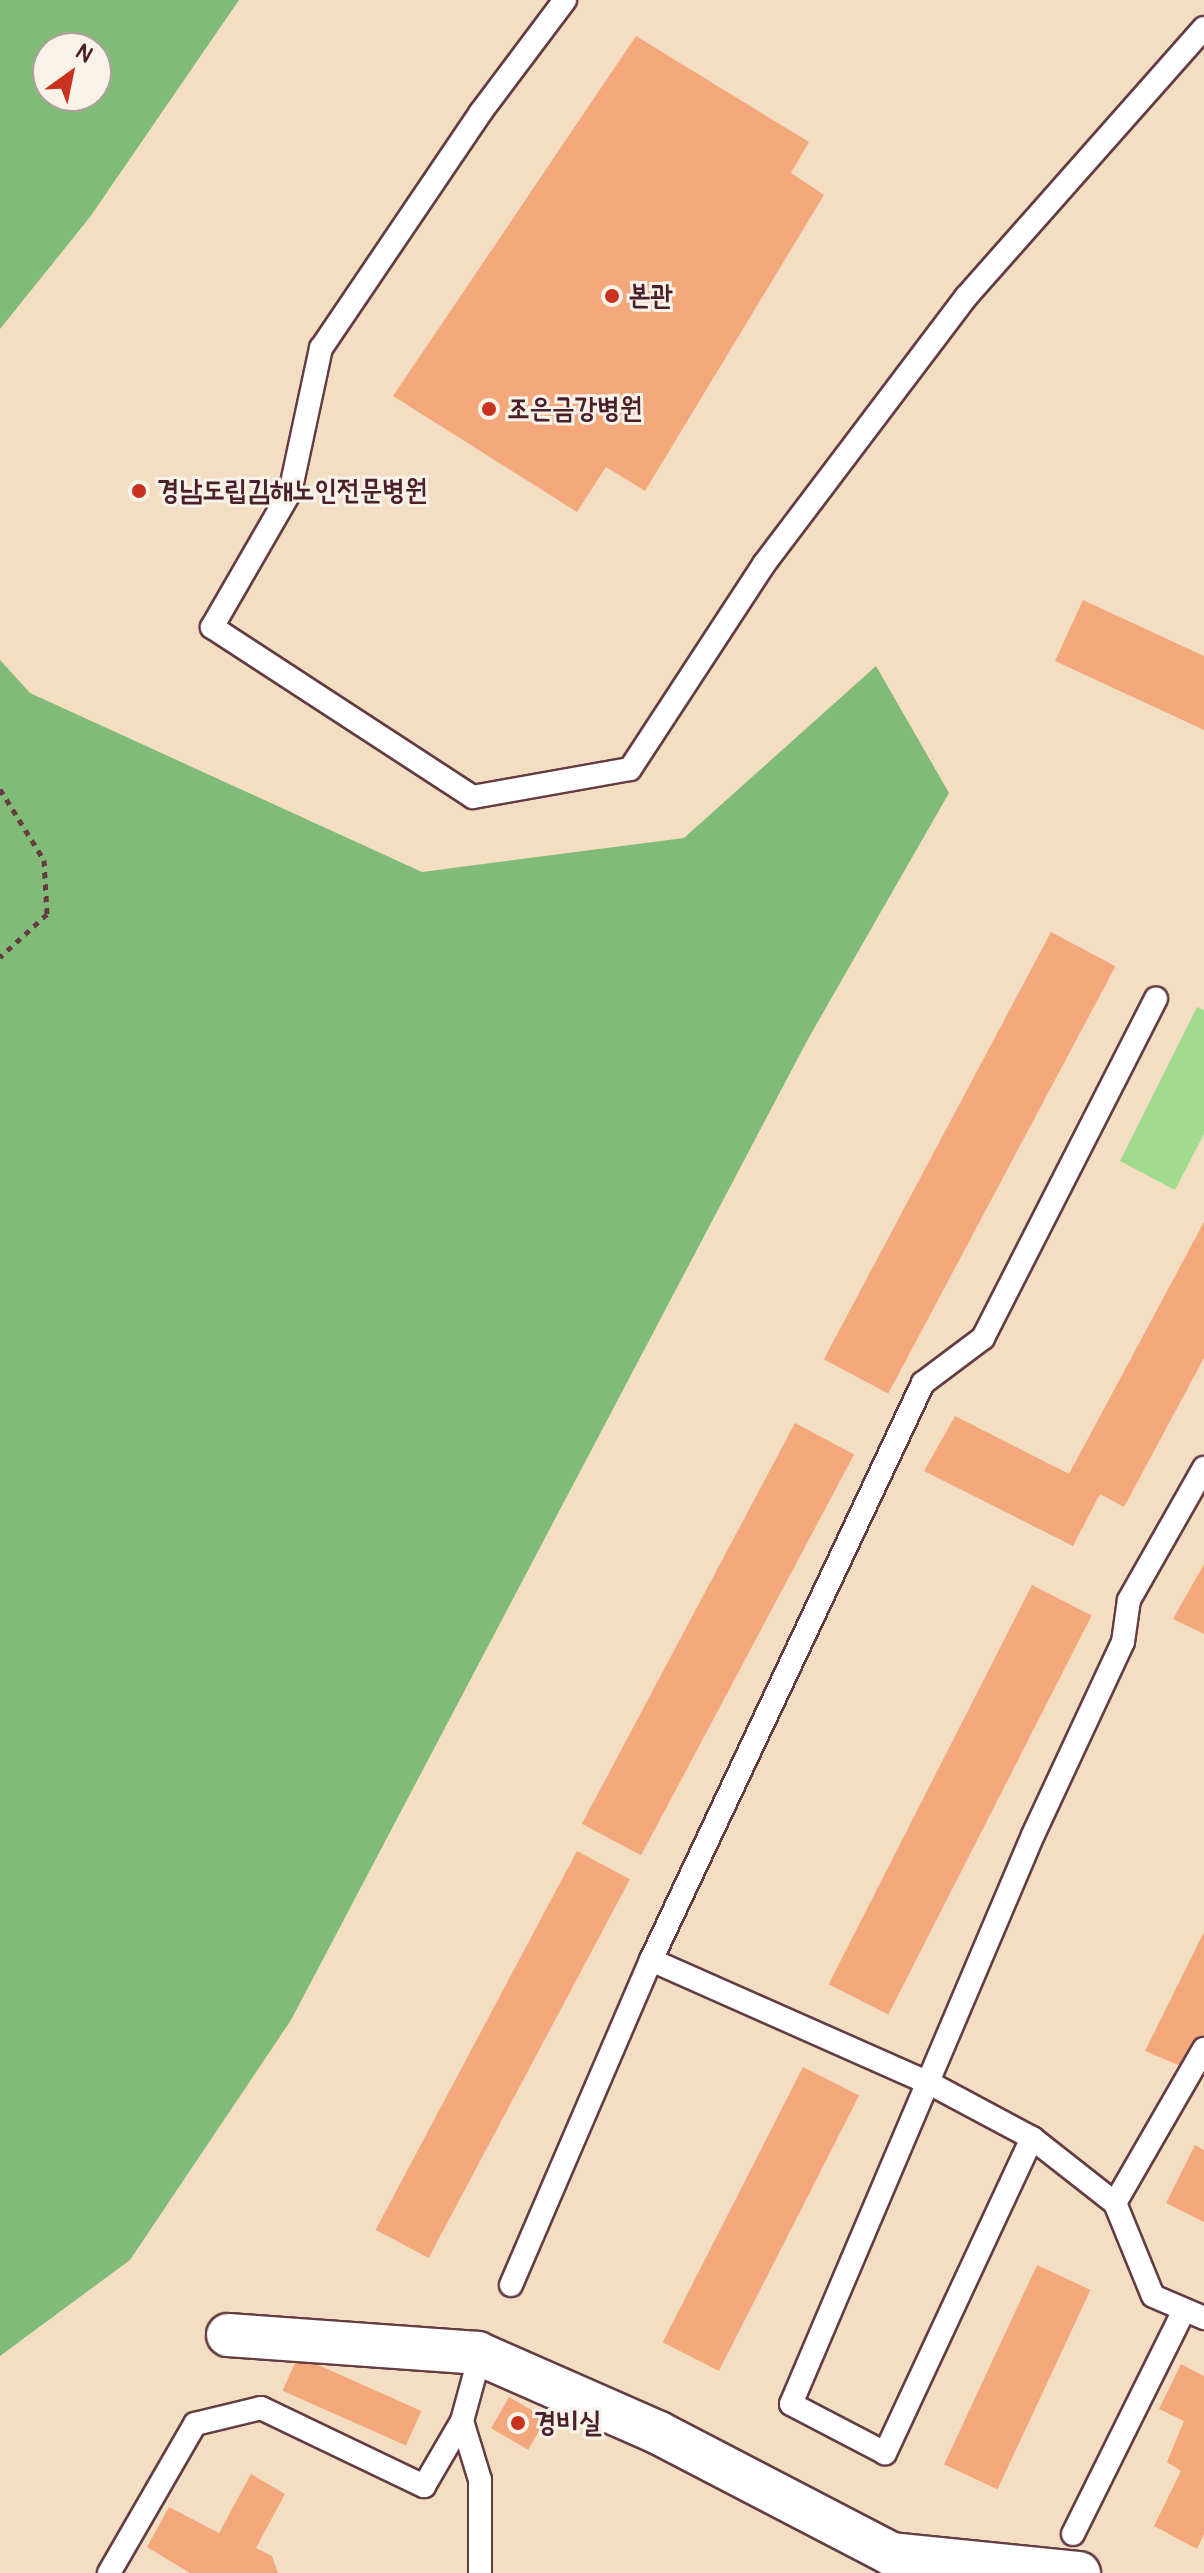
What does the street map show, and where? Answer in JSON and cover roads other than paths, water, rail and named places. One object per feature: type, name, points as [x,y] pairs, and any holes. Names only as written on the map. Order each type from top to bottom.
[{"type":"street","points":[[228,2335],[480,2355],[659,2433],[891,2554],[1076,2553]]},
{"type":"lane","points":[[565,0],[481,112],[321,348],[290,492],[212,627],[473,797],[630,769],[764,564],[966,297],[1204,28]]},
{"type":"lane","points":[[511,2285],[651,1960],[923,1383],[983,1338],[1156,998]]},
{"type":"lane","points":[[1032,2138],[885,2453],[791,2404],[931,2084],[1033,1835],[1123,1642],[1129,1600],[1204,1468]]},
{"type":"lane","points":[[651,1960],[931,2084],[1032,2138],[1115,2203],[1153,2296],[1194,2315],[1076,2553]]},
{"type":"lane","points":[[1115,2203],[1204,2049]]},
{"type":"lane","points":[[109,2573],[195,2424],[261,2408],[424,2486],[462,2421],[480,2355]]},
{"type":"lane","points":[[462,2421],[480,2480],[480,2573]]},
{"type":"place","name":"본관","points":[[612,296]]},
{"type":"place","name":"조은금강병원","points":[[489,409]]},
{"type":"place","name":"경남도립김해노인전문병원","points":[[139,491]]},
{"type":"place","name":"경비실","points":[[518,2423]]}]
